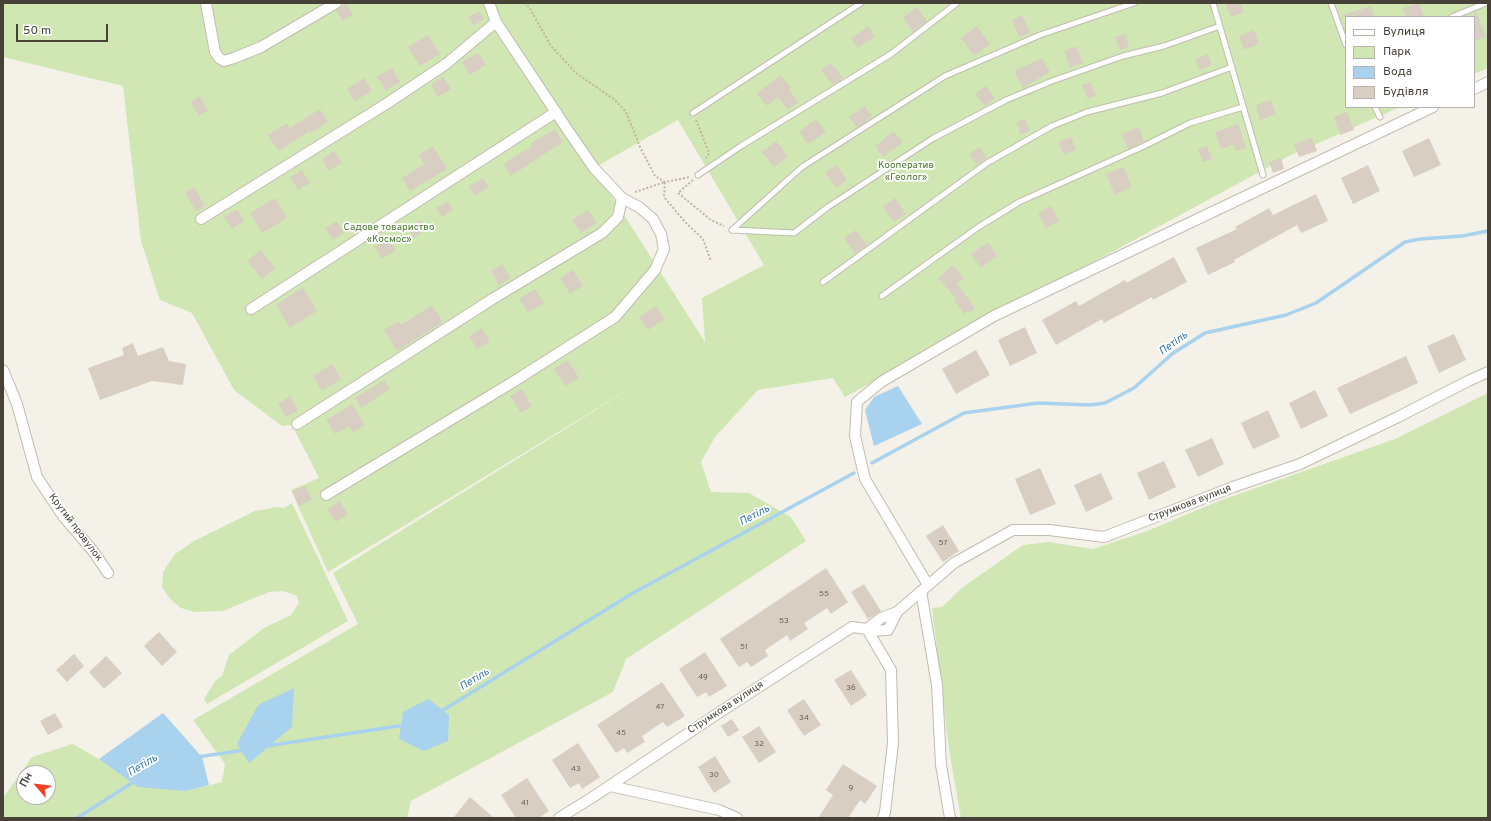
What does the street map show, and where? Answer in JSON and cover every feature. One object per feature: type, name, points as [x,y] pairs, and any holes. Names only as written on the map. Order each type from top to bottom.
[{"type":"street","points":[[206,3],[215,52],[219,58],[224,61],[261,46],[336,3]]},
{"type":"street","points":[[326,495],[513,382],[615,317],[655,270],[664,249],[661,234],[652,219],[639,207],[622,198],[594,168],[496,22],[489,3]]},
{"type":"street","points":[[201,219],[386,104],[439,69],[496,22]]},
{"type":"street","points":[[1475,88],[1488,82]]},
{"type":"street","points":[[950,818],[941,765],[937,685],[925,588],[866,479],[855,436],[857,402],[881,382],[994,316],[1431,108]]},
{"type":"street","points":[[250,309],[556,112]]},
{"type":"street","points":[[297,424],[494,298],[602,233],[618,217],[622,198]]},
{"type":"street","name":"Крутий провулок","points":[[3,370],[17,404],[38,477],[62,516],[93,551],[108,573]]},
{"type":"street","name":"Струмкова вулиця","points":[[868,630],[881,618],[897,612],[954,562],[1013,530],[1049,530],[1104,537],[1233,487],[1300,464],[1398,418],[1488,372]]},
{"type":"street","name":"Струмкова вулиця","points":[[559,818],[852,627],[868,630],[888,630],[897,612]]},
{"type":"street","points":[[868,630],[891,670],[893,743],[883,818]]},
{"type":"street","points":[[610,786],[719,810],[737,818]]},
{"type":"lane","points":[[693,114],[861,3]]},
{"type":"lane","points":[[698,175],[741,146],[891,54],[957,3]]},
{"type":"lane","points":[[1134,3],[1040,35],[945,76],[802,167],[732,230],[794,233],[828,207],[932,139],[1006,100],[1052,81],[1123,56],[1164,46],[1220,26]]},
{"type":"lane","points":[[1213,3],[1263,174]]},
{"type":"lane","points":[[1331,3],[1345,42]]},
{"type":"lane","points":[[1454,16],[1486,3]]},
{"type":"lane","points":[[823,282],[987,164],[1052,126],[1087,112],[1162,93],[1232,67]]},
{"type":"lane","points":[[882,296],[977,228],[1019,202],[1144,146],[1190,123],[1243,107]]},
{"type":"lane","points":[[1376,108],[1380,117]]},
{"type":"path","points":[[524,3],[529,7],[551,46],[576,73],[615,100],[626,112],[640,147],[655,176],[665,182]]},
{"type":"path","points":[[622,198],[634,192],[665,182],[698,175]]},
{"type":"path","points":[[665,182],[664,197],[685,222],[704,239],[711,261]]},
{"type":"green space","points":[[3,3],[1488,3],[1488,68],[1475,74],[1475,16],[1345,16],[1345,108],[1398,108],[1287,157],[845,397],[833,378],[758,390],[715,437],[701,462],[711,492],[749,493],[791,517],[806,541],[626,659],[613,692],[411,801],[407,818],[3,818],[3,798],[16,780],[16,805],[56,805],[56,765],[26,765],[32,757],[73,744],[99,759],[186,791],[222,782],[225,764],[193,720],[358,624],[333,573],[644,380],[328,572],[291,490],[319,478],[292,425],[282,426],[234,390],[192,313],[160,300],[141,241],[123,86],[3,57]],"holes":[[[678,120],[764,265],[702,298],[705,342],[594,168]]]},
{"type":"green space","points":[[1488,393],[1488,818],[961,818],[949,750],[932,608],[942,607],[963,587],[1023,545],[1048,542],[1093,549],[1147,531],[1219,501],[1395,439]]},
{"type":"green space","points":[[292,503],[348,621],[207,704],[204,699],[216,680],[222,676],[229,655],[264,628],[291,615],[299,603],[297,596],[283,591],[269,592],[223,611],[195,612],[181,608],[170,599],[162,587],[163,572],[175,554],[194,541],[255,511],[277,507],[284,508]]},
{"type":"water","points":[[898,386],[922,424],[874,446],[865,410],[874,397]]},
{"type":"water","points":[[294,688],[292,727],[249,763],[237,744],[258,705]]},
{"type":"water","points":[[428,699],[449,715],[448,741],[424,751],[399,739],[403,712]]},
{"type":"water","points":[[163,713],[202,757],[209,785],[186,791],[138,787],[99,759]]},
{"type":"building","points":[[346,3],[353,15],[343,21],[336,11]]},
{"type":"building","points":[[1225,3],[1241,3],[1244,12],[1231,17]]},
{"type":"building","points":[[1419,3],[1424,16],[1406,16],[1403,8]]},
{"type":"building","points":[[1371,6],[1375,16],[1343,17],[1343,15]]},
{"type":"building","points":[[917,7],[927,21],[913,32],[903,17]]},
{"type":"building","points":[[479,11],[484,19],[474,26],[468,17]]},
{"type":"building","points":[[1476,11],[1486,37],[1475,41],[1475,16],[1474,12]]},
{"type":"building","points":[[1022,15],[1030,33],[1019,37],[1012,20]]},
{"type":"building","points":[[868,26],[875,36],[858,48],[851,39]]},
{"type":"building","points":[[977,26],[990,44],[974,56],[961,38]]},
{"type":"building","points":[[1254,30],[1259,44],[1244,50],[1239,36]]},
{"type":"building","points":[[1125,34],[1129,47],[1120,50],[1115,37]]},
{"type":"building","points":[[428,35],[440,54],[420,66],[408,47]]},
{"type":"building","points":[[1076,46],[1083,63],[1070,68],[1064,51]]},
{"type":"building","points":[[478,53],[486,65],[470,75],[462,62]]},
{"type":"building","points":[[1208,54],[1212,65],[1199,70],[1195,59]]},
{"type":"building","points":[[1042,58],[1050,72],[1023,88],[1014,71]]},
{"type":"building","points":[[831,63],[843,78],[832,85],[821,70]]},
{"type":"building","points":[[392,68],[400,82],[386,91],[377,77]]},
{"type":"building","points":[[781,75],[791,88],[789,90],[798,102],[788,110],[778,97],[767,106],[757,93]]},
{"type":"building","points":[[443,77],[451,89],[438,97],[431,85]]},
{"type":"building","points":[[364,78],[372,91],[355,101],[347,89]]},
{"type":"building","points":[[1091,82],[1096,96],[1087,98],[1082,85]]},
{"type":"building","points":[[986,86],[995,98],[985,106],[975,94]]},
{"type":"building","points":[[200,96],[208,110],[199,116],[191,102]]},
{"type":"building","points":[[1271,100],[1276,114],[1260,120],[1256,105]]},
{"type":"building","points":[[865,106],[872,116],[857,128],[849,117]]},
{"type":"building","points":[[320,109],[328,122],[311,133],[310,131],[278,151],[268,135],[287,123],[290,128]]},
{"type":"building","points":[[1347,112],[1354,130],[1340,135],[1334,117]]},
{"type":"building","points":[[1025,118],[1030,131],[1021,135],[1016,122]]},
{"type":"building","points":[[816,119],[826,132],[808,144],[799,132]]},
{"type":"building","points":[[1238,124],[1246,148],[1236,151],[1234,144],[1221,149],[1215,132]]},
{"type":"building","points":[[1139,127],[1144,141],[1128,149],[1122,134]]},
{"type":"building","points":[[555,129],[563,142],[511,176],[503,164],[532,146],[530,144]]},
{"type":"building","points":[[894,131],[903,142],[883,157],[875,146]]},
{"type":"building","points":[[1071,137],[1076,150],[1064,155],[1058,142]]},
{"type":"building","points":[[1312,138],[1317,151],[1299,157],[1294,144]]},
{"type":"building","points":[[1429,138],[1441,165],[1414,177],[1402,151]]},
{"type":"building","points":[[776,141],[788,157],[774,167],[762,152]]},
{"type":"building","points":[[433,146],[447,169],[410,191],[402,178],[424,164],[419,155]]},
{"type":"building","points":[[1207,146],[1212,159],[1203,162],[1198,149]]},
{"type":"building","points":[[980,147],[987,158],[976,165],[969,154]]},
{"type":"building","points":[[334,151],[342,163],[329,171],[322,159]]},
{"type":"building","points":[[1281,158],[1284,169],[1273,173],[1269,162]]},
{"type":"building","points":[[836,165],[847,180],[837,188],[825,173]]},
{"type":"building","points":[[1368,165],[1380,191],[1353,204],[1341,178]]},
{"type":"building","points":[[1123,167],[1132,187],[1115,195],[1106,174]]},
{"type":"building","points":[[302,170],[310,183],[298,190],[290,177]]},
{"type":"building","points":[[483,178],[489,187],[475,196],[469,186]]},
{"type":"building","points":[[194,187],[205,206],[196,211],[185,193]]},
{"type":"building","points":[[1316,194],[1328,221],[1301,233],[1297,225],[1234,260],[1235,262],[1208,275],[1196,248],[1237,229],[1235,227],[1269,208],[1273,215]]},
{"type":"building","points":[[275,198],[287,218],[262,233],[250,213]]},
{"type":"building","points":[[895,198],[906,214],[894,222],[883,207]]},
{"type":"building","points":[[448,201],[453,210],[442,217],[436,208]]},
{"type":"building","points":[[1051,206],[1059,221],[1046,228],[1038,213]]},
{"type":"building","points":[[237,209],[244,221],[232,229],[224,217]]},
{"type":"building","points":[[588,210],[597,223],[581,233],[572,220]]},
{"type":"building","points":[[421,220],[426,229],[414,238],[408,228]]},
{"type":"building","points":[[337,221],[344,233],[333,240],[325,228]]},
{"type":"building","points":[[856,230],[867,245],[855,253],[844,238]]},
{"type":"building","points":[[388,238],[396,250],[382,259],[374,247]]},
{"type":"building","points":[[988,242],[997,256],[981,268],[971,254]]},
{"type":"building","points":[[261,250],[275,268],[262,279],[247,261]]},
{"type":"building","points":[[1174,257],[1187,282],[1153,300],[1152,297],[1104,323],[1102,319],[1056,345],[1042,320],[1076,301],[1079,306],[1125,280],[1126,283]]},
{"type":"building","points":[[502,264],[511,278],[499,285],[491,271]]},
{"type":"building","points":[[953,265],[964,278],[957,284],[975,308],[969,313],[967,311],[964,314],[954,300],[956,299],[938,278]]},
{"type":"building","points":[[573,270],[583,286],[570,294],[560,278]]},
{"type":"building","points":[[303,287],[317,311],[290,328],[276,305]]},
{"type":"building","points":[[535,289],[544,303],[528,313],[519,298]]},
{"type":"building","points":[[432,305],[443,322],[397,351],[384,330],[399,321],[401,325]]},
{"type":"building","points":[[656,306],[665,319],[648,330],[639,317]]},
{"type":"building","points":[[1025,327],[1037,353],[1010,366],[998,340]]},
{"type":"building","points":[[482,328],[490,342],[477,349],[469,336]]},
{"type":"building","points":[[1454,334],[1466,360],[1439,373],[1427,346]]},
{"type":"building","points":[[133,343],[138,356],[163,347],[169,361],[186,364],[183,385],[152,381],[100,400],[88,368],[124,355],[122,348]]},
{"type":"building","points":[[976,350],[990,375],[956,394],[942,369]]},
{"type":"building","points":[[1406,356],[1418,383],[1350,414],[1337,388]]},
{"type":"building","points":[[568,360],[579,378],[565,386],[554,369]]},
{"type":"building","points":[[332,364],[341,379],[322,391],[313,376]]},
{"type":"building","points":[[384,380],[390,389],[361,408],[355,398]]},
{"type":"building","points":[[521,389],[532,406],[521,413],[510,396]]},
{"type":"building","points":[[1315,390],[1328,416],[1301,429],[1289,403]]},
{"type":"building","points":[[290,396],[298,410],[286,417],[278,404]]},
{"type":"building","points":[[352,404],[365,425],[353,433],[349,426],[335,434],[326,420]]},
{"type":"building","points":[[1268,410],[1280,437],[1253,449],[1241,423]]},
{"type":"building","points":[[1212,438],[1224,464],[1198,477],[1185,450]]},
{"type":"building","points":[[1164,461],[1176,487],[1149,500],[1137,473]]},
{"type":"building","points":[[1040,468],[1056,504],[1030,515],[1015,479]]},
{"type":"building","points":[[1101,473],[1113,499],[1086,512],[1074,485]]},
{"type":"building","points":[[305,486],[312,500],[299,506],[292,491]]},
{"type":"building","points":[[340,501],[348,515],[336,522],[327,509]]},
{"type":"building","points":[[943,525],[959,551],[943,562],[926,536]]},
{"type":"building","points":[[826,568],[848,602],[831,614],[827,608],[804,623],[808,629],[790,641],[787,635],[765,650],[768,656],[751,667],[747,662],[739,667],[720,639]]},
{"type":"building","points":[[864,584],[881,611],[868,619],[851,592]]},
{"type":"building","points":[[159,632],[177,652],[162,666],[144,646]]},
{"type":"building","points":[[705,652],[727,686],[709,697],[706,692],[697,697],[679,669]]},
{"type":"building","points":[[74,654],[84,666],[67,682],[56,670]]},
{"type":"building","points":[[106,656],[122,673],[104,689],[89,672]]},
{"type":"building","points":[[851,670],[867,695],[851,706],[834,680]]},
{"type":"building","points":[[662,682],[685,716],[667,727],[663,722],[642,736],[645,742],[627,753],[624,748],[616,753],[597,725]]},
{"type":"building","points":[[804,699],[821,725],[804,736],[787,710]]},
{"type":"building","points":[[55,713],[63,727],[48,735],[40,721]]},
{"type":"building","points":[[732,719],[739,730],[728,737],[721,726]]},
{"type":"building","points":[[759,726],[776,752],[759,763],[742,737]]},
{"type":"building","points":[[578,743],[600,777],[582,789],[579,783],[570,788],[552,760]]},
{"type":"building","points":[[715,756],[731,782],[714,793],[698,767]]},
{"type":"building","points":[[843,764],[877,786],[865,804],[860,800],[848,818],[818,818],[833,795],[826,790]]},
{"type":"building","points":[[527,778],[549,811],[539,818],[516,818],[501,795]]},
{"type":"building","points":[[470,797],[494,818],[453,818]]},
{"type":"waterway","name":"Петіль","points":[[872,463],[964,413],[1038,403],[1090,405],[1105,403],[1134,388],[1172,354],[1205,333],[1286,315],[1316,303],[1405,242],[1420,239],[1462,236],[1488,231]]},
{"type":"waterway","name":"Петіль","points":[[440,712],[633,593],[854,473]]},
{"type":"waterway","name":"Петіль","points":[[267,746],[405,725]]},
{"type":"waterway","name":"Петіль","points":[[197,757],[245,750]]},
{"type":"waterway","name":"Петіль","points":[[77,818],[135,781]]},
{"type":"park label","name":"Кооператив «Геолог»","points":[[906,172]]},
{"type":"park label","name":"Садове товариство «Космос»","points":[[389,234]]}]
